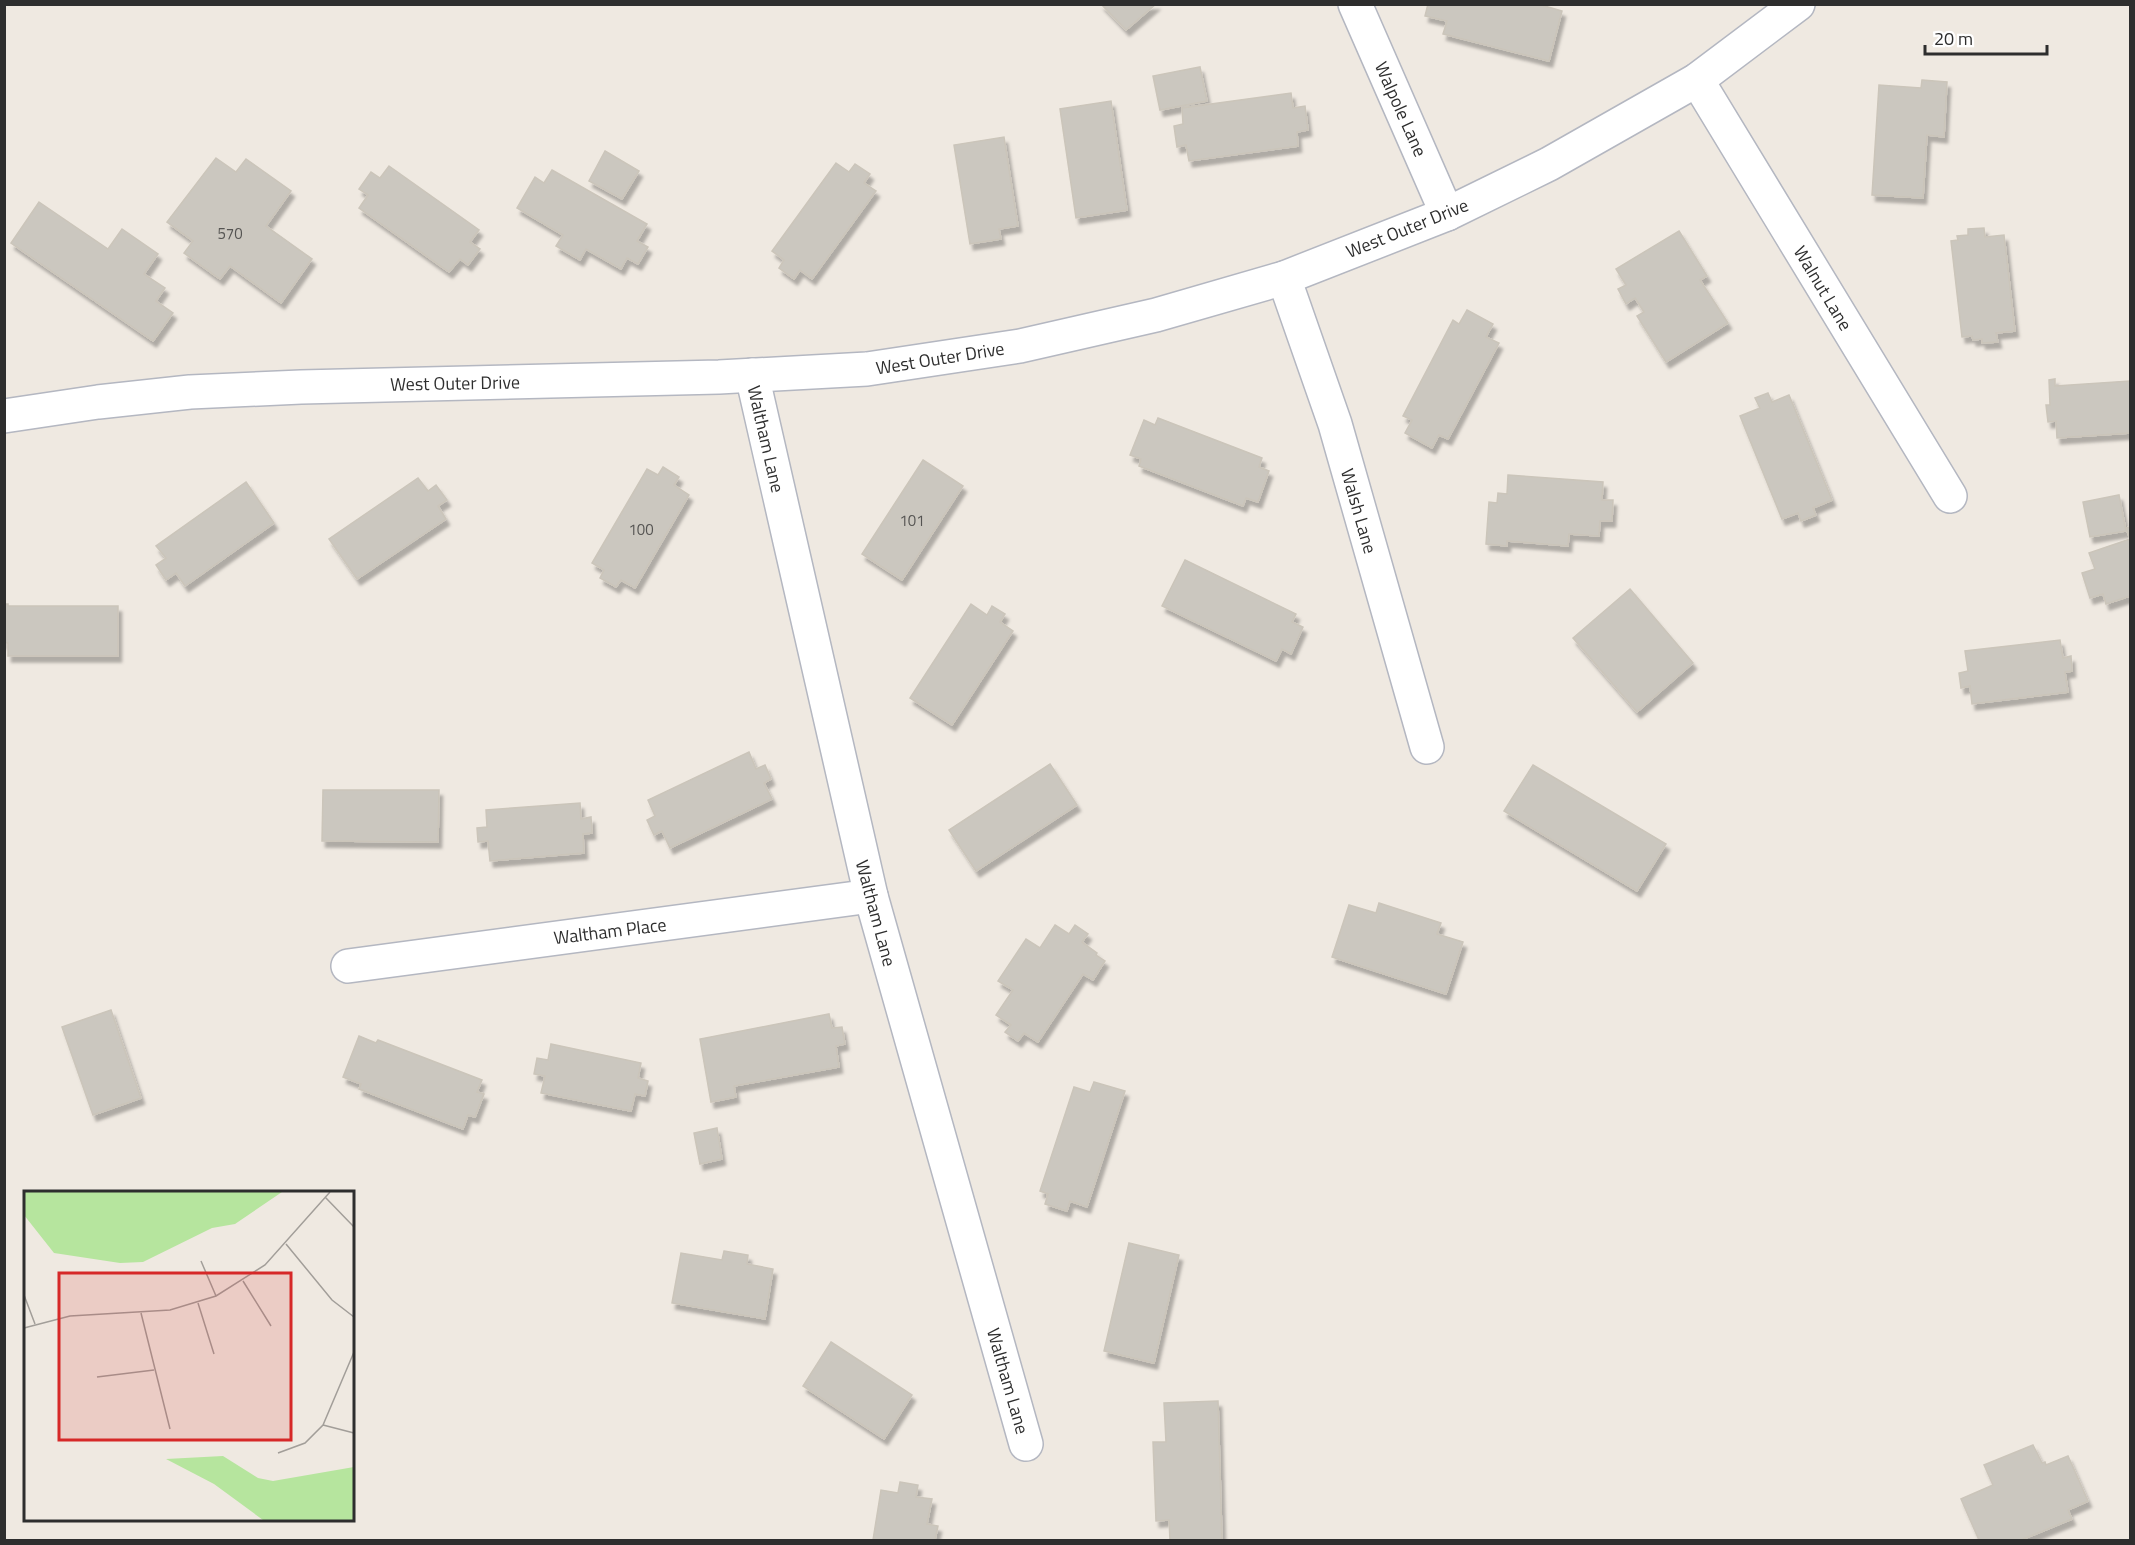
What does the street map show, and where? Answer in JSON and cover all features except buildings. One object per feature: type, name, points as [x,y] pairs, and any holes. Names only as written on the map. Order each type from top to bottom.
[{"type":"street","name":"Walpole Lane","points":[[1355,4],[1447,214]]},
{"type":"street","name":"West Outer Drive","points":[[4,416],[98,402],[190,392],[752,375],[867,369],[1020,346],[1156,315],[1284,278],[1447,214],[1550,164],[1697,80],[1798,4]]},
{"type":"street","name":"Walnut Lane","points":[[1697,80],[1950,496]]},
{"type":"street","name":"Walsh Lane","points":[[1284,278],[1335,424],[1427,747]]},
{"type":"street","name":"Waltham Lane","points":[[752,375],[871,896],[1026,1444]]},
{"type":"street","name":"Waltham Place","points":[[348,966],[871,896]]}]
